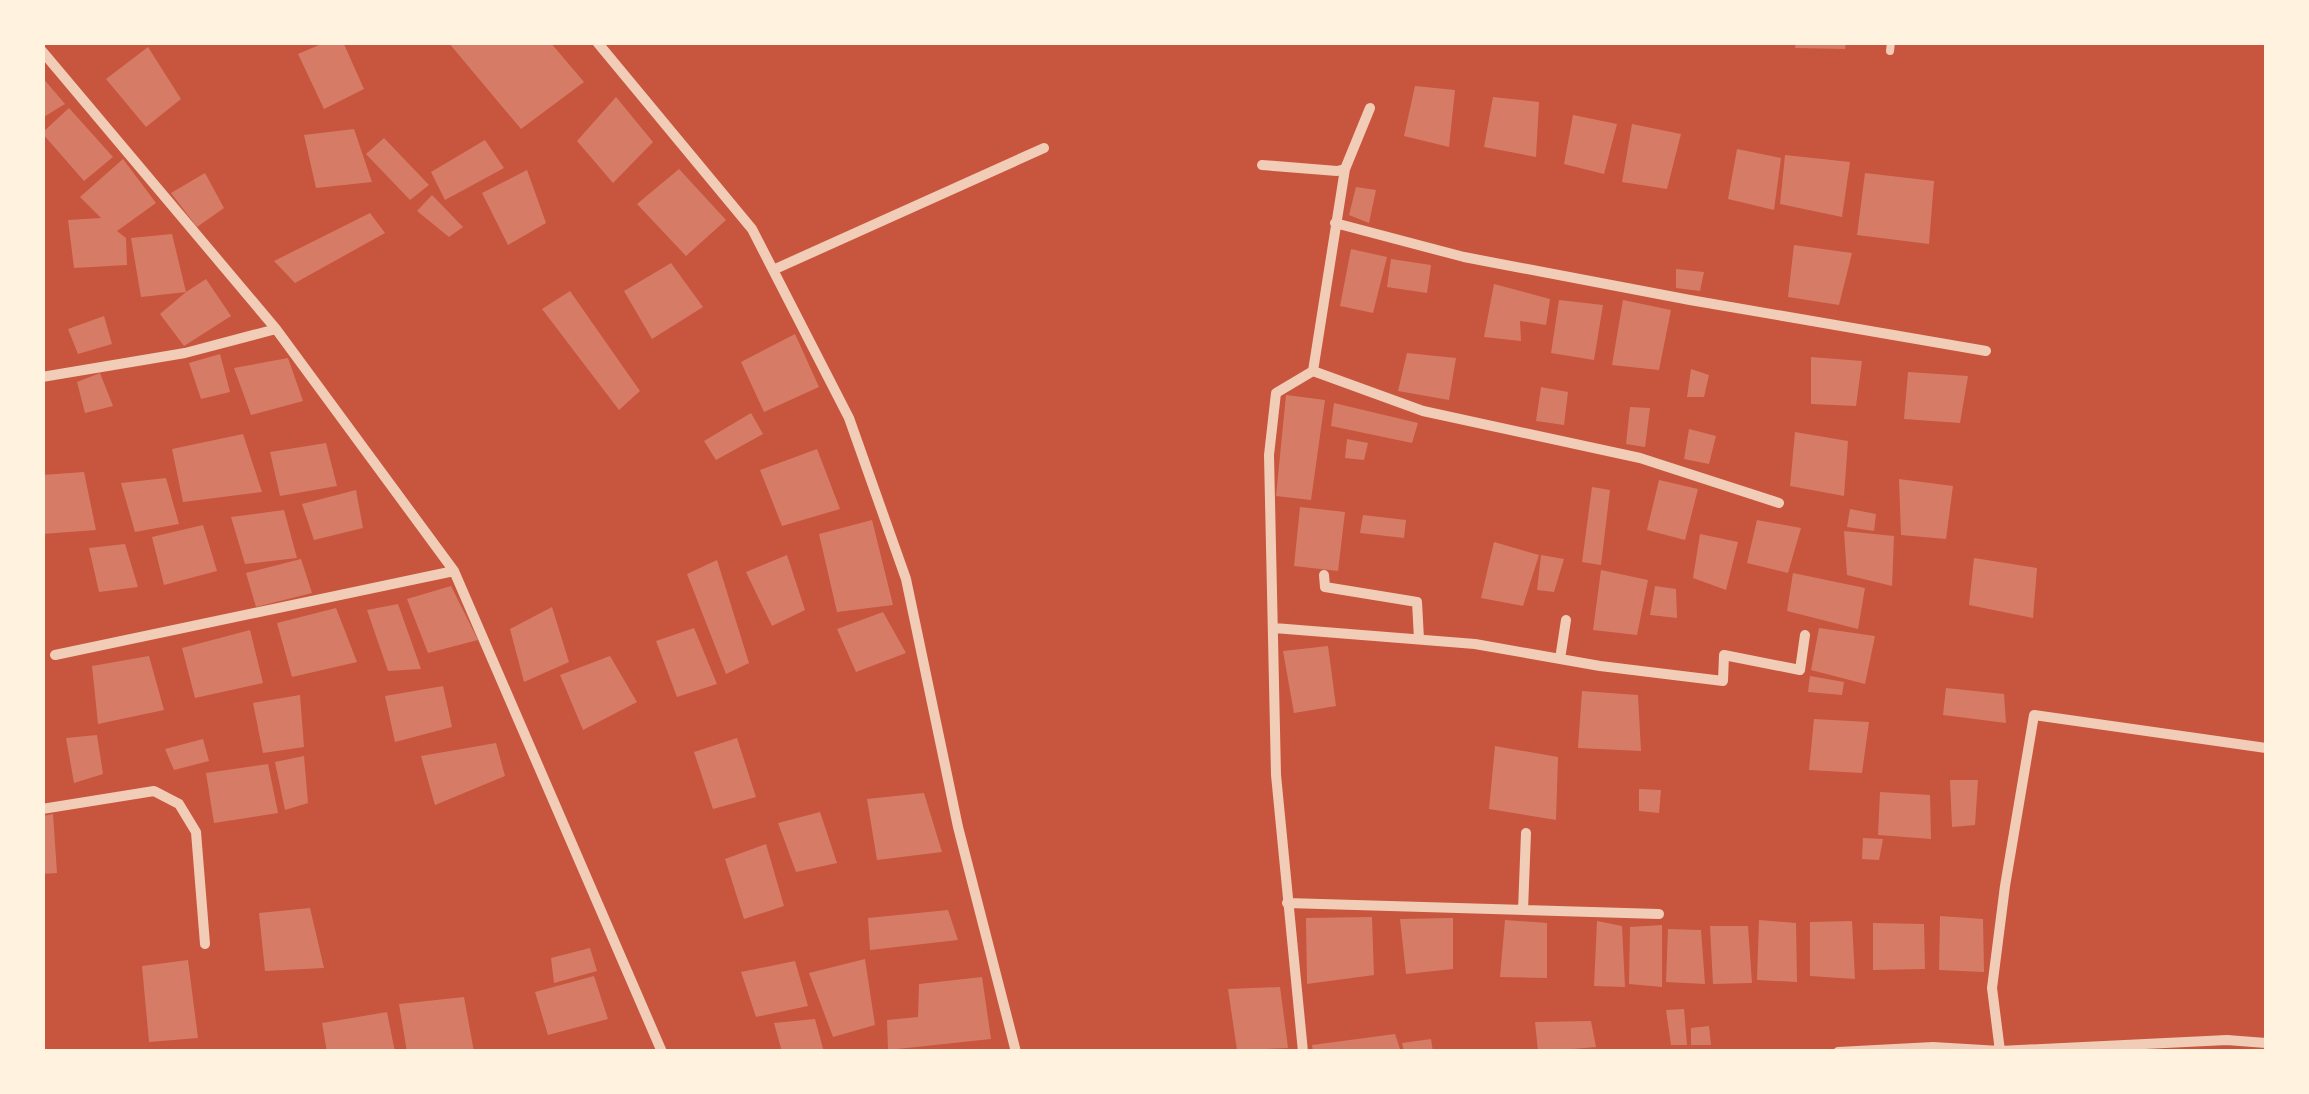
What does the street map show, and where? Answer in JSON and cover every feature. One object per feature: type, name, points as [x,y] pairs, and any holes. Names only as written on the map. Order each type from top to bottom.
[{"type":"street","points":[[596,42],[752,229],[848,418],[906,579],[958,828],[1016,1052]]},
{"type":"street","points":[[42,50],[276,328],[454,571],[662,1052]]},
{"type":"street","points":[[1313,371],[1345,169],[1370,108]]},
{"type":"street","points":[[773,270],[1044,148]]},
{"type":"street","points":[[1262,165],[1337,172],[1345,169]]},
{"type":"street","points":[[1335,223],[1464,257],[1986,350]]},
{"type":"street","points":[[42,377],[185,353],[276,328]]},
{"type":"street","points":[[1313,371],[1423,411],[1640,458],[1779,503]]},
{"type":"street","points":[[1303,1052],[1276,775],[1269,455],[1276,393],[1313,371]]},
{"type":"street","points":[[55,655],[454,571]]},
{"type":"street","points":[[1324,575],[1325,587],[1418,602],[1419,640]]},
{"type":"street","points":[[1560,659],[1566,620]]},
{"type":"street","points":[[1274,628],[1475,644],[1600,666],[1723,681],[1724,655],[1800,670],[1805,635]]},
{"type":"street","points":[[2000,1052],[1992,988],[2034,715],[2266,748]]},
{"type":"street","points":[[42,808],[154,791],[179,804],[196,832],[206,944]]},
{"type":"street","points":[[1524,910],[1526,833]]},
{"type":"street","points":[[1288,903],[1659,914]]},
{"type":"street","points":[[1838,1052],[1934,1047],[2000,1052],[2227,1040],[2266,1043]]},
{"type":"building","points":[[326,42],[343,42],[364,89],[324,109],[298,54]]},
{"type":"building","points":[[448,42],[550,42],[584,82],[521,129]]},
{"type":"building","points":[[1796,42],[1846,42],[1845,49],[1795,48]]},
{"type":"building","points":[[148,47],[181,99],[146,127],[106,79]]},
{"type":"building","points":[[42,77],[65,104],[42,118]]},
{"type":"building","points":[[1415,86],[1455,90],[1449,147],[1404,136]]},
{"type":"building","points":[[616,97],[653,142],[613,183],[577,141]]},
{"type":"building","points":[[1493,97],[1539,102],[1536,157],[1484,147]]},
{"type":"building","points":[[69,108],[113,157],[84,181],[42,133]]},
{"type":"building","points":[[1573,115],[1617,124],[1604,174],[1564,164]]},
{"type":"building","points":[[1632,124],[1681,134],[1667,189],[1622,182]]},
{"type":"building","points":[[354,129],[372,182],[316,188],[304,135]]},
{"type":"building","points":[[384,138],[429,185],[410,200],[366,154]]},
{"type":"building","points":[[485,140],[504,168],[445,200],[431,172]]},
{"type":"building","points":[[1737,149],[1781,158],[1774,210],[1728,199]]},
{"type":"building","points":[[1785,155],[1850,162],[1842,217],[1780,204]]},
{"type":"building","points":[[123,159],[156,203],[117,231],[126,238],[127,265],[74,268],[68,220],[101,218],[80,197]]},
{"type":"building","points":[[679,169],[726,220],[686,256],[637,204]]},
{"type":"building","points":[[527,170],[546,223],[508,245],[482,193]]},
{"type":"building","points":[[205,173],[224,208],[197,227],[171,193]]},
{"type":"building","points":[[1865,173],[1934,181],[1929,244],[1857,235]]},
{"type":"building","points":[[1356,187],[1376,190],[1369,223],[1349,215]]},
{"type":"building","points":[[432,195],[463,227],[449,237],[417,211]]},
{"type":"building","points":[[370,213],[385,233],[295,283],[274,261]]},
{"type":"building","points":[[172,234],[186,292],[141,297],[131,238]]},
{"type":"building","points":[[1794,245],[1852,253],[1839,305],[1788,297]]},
{"type":"building","points":[[1351,249],[1387,257],[1373,313],[1340,306]]},
{"type":"building","points":[[1391,259],[1431,265],[1427,293],[1387,287]]},
{"type":"building","points":[[671,263],[703,307],[652,339],[624,291]]},
{"type":"building","points":[[1676,269],[1704,272],[1700,291],[1676,288]]},
{"type":"building","points":[[206,279],[231,316],[184,346],[160,314]]},
{"type":"building","points":[[1494,284],[1550,299],[1546,325],[1520,321],[1521,341],[1484,337]]},
{"type":"building","points":[[570,291],[640,391],[619,410],[542,309]]},
{"type":"building","points":[[1559,300],[1603,305],[1594,360],[1551,353]]},
{"type":"building","points":[[1623,300],[1671,310],[1659,370],[1612,365]]},
{"type":"building","points":[[104,316],[112,344],[78,354],[68,329]]},
{"type":"building","points":[[795,334],[819,387],[764,412],[741,362]]},
{"type":"building","points":[[1407,353],[1456,358],[1449,400],[1398,391]]},
{"type":"building","points":[[220,354],[230,392],[201,399],[189,363]]},
{"type":"building","points":[[1811,357],[1862,361],[1856,406],[1811,404]]},
{"type":"building","points":[[288,358],[303,401],[251,415],[234,368]]},
{"type":"building","points":[[1691,369],[1709,375],[1704,397],[1687,397]]},
{"type":"building","points":[[1908,372],[1968,376],[1960,423],[1904,419]]},
{"type":"building","points":[[100,373],[113,406],[85,413],[77,382]]},
{"type":"building","points":[[1541,387],[1568,392],[1564,425],[1536,421]]},
{"type":"building","points":[[1286,395],[1325,400],[1311,500],[1276,496]]},
{"type":"building","points":[[1334,403],[1418,423],[1412,443],[1331,426]]},
{"type":"building","points":[[1630,407],[1650,408],[1645,447],[1626,444]]},
{"type":"building","points":[[751,413],[763,434],[716,460],[704,441]]},
{"type":"building","points":[[1689,429],[1716,436],[1709,464],[1684,459]]},
{"type":"building","points":[[1795,432],[1848,441],[1844,496],[1790,486]]},
{"type":"building","points":[[243,434],[262,492],[183,502],[172,449]]},
{"type":"building","points":[[1347,439],[1368,443],[1364,460],[1345,458]]},
{"type":"building","points":[[326,443],[337,486],[280,496],[270,452]]},
{"type":"building","points":[[817,449],[840,509],[782,526],[760,470]]},
{"type":"building","points":[[84,472],[96,530],[42,534],[42,475]]},
{"type":"building","points":[[166,478],[179,524],[135,532],[121,483]]},
{"type":"building","points":[[1899,479],[1953,486],[1946,539],[1901,535]]},
{"type":"building","points":[[1659,480],[1698,489],[1685,540],[1647,530]]},
{"type":"building","points":[[1592,487],[1610,490],[1601,565],[1582,562]]},
{"type":"building","points":[[356,490],[363,528],[314,540],[302,504]]},
{"type":"building","points":[[1300,507],[1345,512],[1338,571],[1294,566]]},
{"type":"building","points":[[1850,509],[1876,514],[1874,531],[1847,527]]},
{"type":"building","points":[[284,510],[297,558],[245,564],[231,517]]},
{"type":"building","points":[[1363,515],[1406,520],[1404,538],[1360,533]]},
{"type":"building","points":[[872,520],[893,605],[837,612],[819,534]]},
{"type":"building","points":[[1757,520],[1801,528],[1788,573],[1747,563]]},
{"type":"building","points":[[203,525],[217,571],[164,585],[152,537]]},
{"type":"building","points":[[1844,531],[1894,536],[1892,586],[1847,575]]},
{"type":"building","points":[[1700,534],[1738,542],[1726,590],[1693,578]]},
{"type":"building","points":[[1494,542],[1539,555],[1523,606],[1481,598]]},
{"type":"building","points":[[125,544],[138,587],[99,592],[89,548]]},
{"type":"building","points":[[787,555],[805,610],[772,626],[746,572]]},
{"type":"building","points":[[1541,555],[1564,559],[1554,592],[1537,590]]},
{"type":"building","points":[[1974,558],[2037,568],[2033,618],[1969,605]]},
{"type":"building","points":[[301,559],[312,593],[256,607],[246,573]]},
{"type":"building","points":[[717,560],[749,663],[726,674],[687,574]]},
{"type":"building","points":[[1601,570],[1648,580],[1637,635],[1593,630]]},
{"type":"building","points":[[1793,573],[1865,588],[1858,629],[1787,611]]},
{"type":"building","points":[[451,586],[478,640],[428,653],[407,599]]},
{"type":"building","points":[[1655,586],[1676,589],[1677,618],[1650,615]]},
{"type":"building","points":[[398,604],[421,669],[388,671],[367,610]]},
{"type":"building","points":[[552,607],[569,662],[524,682],[510,629]]},
{"type":"building","points":[[336,608],[357,662],[292,677],[277,623]]},
{"type":"building","points":[[883,612],[906,653],[856,672],[837,629]]},
{"type":"building","points":[[694,628],[717,684],[677,697],[656,641]]},
{"type":"building","points":[[1819,628],[1875,636],[1865,684],[1811,670]]},
{"type":"building","points":[[250,630],[263,683],[195,698],[182,648]]},
{"type":"building","points":[[1328,646],[1336,706],[1294,713],[1283,651]]},
{"type":"building","points":[[149,656],[164,710],[98,724],[92,666]]},
{"type":"building","points":[[610,656],[637,702],[583,730],[560,675]]},
{"type":"building","points":[[1810,676],[1844,682],[1842,695],[1808,692]]},
{"type":"building","points":[[443,686],[452,727],[395,742],[385,696]]},
{"type":"building","points":[[1946,688],[2004,694],[2006,723],[1943,715]]},
{"type":"building","points":[[1582,691],[1638,695],[1641,751],[1578,748]]},
{"type":"building","points":[[300,695],[304,747],[263,753],[253,703]]},
{"type":"building","points":[[1814,719],[1869,722],[1862,773],[1809,770]]},
{"type":"building","points":[[97,735],[103,774],[74,783],[66,738]]},
{"type":"building","points":[[737,738],[756,797],[713,809],[694,752]]},
{"type":"building","points":[[203,739],[209,761],[174,770],[165,749]]},
{"type":"building","points":[[496,743],[505,776],[435,805],[421,756]]},
{"type":"building","points":[[1495,746],[1558,757],[1556,820],[1489,809]]},
{"type":"building","points":[[304,756],[308,803],[285,810],[275,762]]},
{"type":"building","points":[[268,764],[278,813],[214,823],[206,773]]},
{"type":"building","points":[[1950,780],[1978,780],[1975,825],[1952,827]]},
{"type":"building","points":[[1639,789],[1661,790],[1659,813],[1639,811]]},
{"type":"building","points":[[1880,792],[1930,795],[1931,839],[1878,835]]},
{"type":"building","points":[[924,793],[942,852],[877,860],[867,799]]},
{"type":"building","points":[[820,812],[837,863],[796,872],[778,823]]},
{"type":"building","points":[[53,814],[57,873],[42,874],[42,816]]},
{"type":"building","points":[[1863,838],[1883,839],[1879,860],[1862,859]]},
{"type":"building","points":[[766,844],[784,906],[744,919],[725,859]]},
{"type":"building","points":[[310,908],[324,968],[265,971],[259,913]]},
{"type":"building","points":[[948,910],[958,940],[870,950],[868,918]]},
{"type":"building","points":[[1940,916],[1983,919],[1984,972],[1939,970]]},
{"type":"building","points":[[1372,917],[1374,975],[1307,984],[1306,918]]},
{"type":"building","points":[[1453,918],[1453,969],[1406,974],[1400,919]]},
{"type":"building","points":[[1505,920],[1547,923],[1547,978],[1500,977]]},
{"type":"building","points":[[1759,920],[1796,923],[1797,982],[1757,980]]},
{"type":"building","points":[[1597,921],[1622,926],[1625,987],[1594,986]]},
{"type":"building","points":[[1852,921],[1855,979],[1810,976],[1810,922]]},
{"type":"building","points":[[1873,923],[1924,924],[1925,969],[1873,970]]},
{"type":"building","points":[[1662,925],[1662,987],[1629,984],[1630,927]]},
{"type":"building","points":[[1710,926],[1748,926],[1752,983],[1713,984]]},
{"type":"building","points":[[1668,929],[1701,930],[1705,984],[1666,982]]},
{"type":"building","points":[[590,948],[597,971],[554,983],[551,958]]},
{"type":"building","points":[[865,959],[875,1025],[833,1037],[809,973]]},
{"type":"building","points":[[188,960],[198,1038],[149,1042],[142,966]]},
{"type":"building","points":[[795,961],[808,1006],[756,1017],[741,972]]},
{"type":"building","points":[[594,976],[608,1019],[548,1035],[535,992]]},
{"type":"building","points":[[982,977],[991,1039],[888,1050],[887,1020],[918,1017],[919,984]]},
{"type":"building","points":[[1280,987],[1288,1048],[1237,1050],[1228,989]]},
{"type":"building","points":[[464,997],[474,1052],[407,1052],[399,1004]]},
{"type":"building","points":[[1684,1009],[1687,1045],[1671,1045],[1666,1010]]},
{"type":"building","points":[[387,1012],[395,1052],[327,1052],[322,1023]]},
{"type":"building","points":[[815,1019],[824,1052],[782,1052],[774,1023]]},
{"type":"building","points":[[1591,1021],[1596,1047],[1538,1052],[1535,1022]]},
{"type":"building","points":[[1709,1026],[1711,1045],[1691,1045],[1691,1028]]},
{"type":"building","points":[[1395,1034],[1401,1052],[1313,1052],[1312,1045]]},
{"type":"building","points":[[1431,1039],[1433,1052],[1404,1052],[1402,1043]]}]
